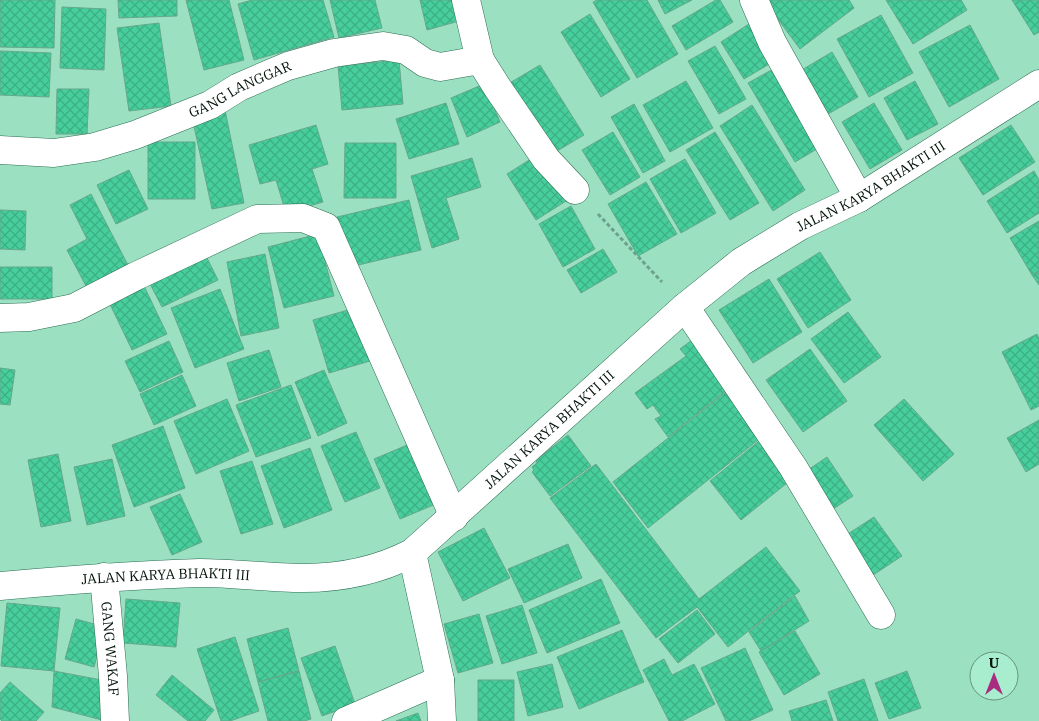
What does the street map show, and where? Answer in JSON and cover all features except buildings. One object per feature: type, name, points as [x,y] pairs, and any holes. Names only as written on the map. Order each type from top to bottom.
[{"type":"street","points":[[466,0],[480,60],[546,159],[575,190]]},
{"type":"street","points":[[754,0],[772,42],[859,198]]},
{"type":"street","name":"GANG LANGGAR","points":[[0,150],[54,153],[95,147],[135,135],[210,105],[240,87],[288,66],[334,53],[383,46],[406,50],[425,63],[440,67],[480,60]]},
{"type":"street","name":"JALAN KARYA BHAKTI III","points":[[0,586],[104,577],[203,573],[304,578],[354,573],[393,563],[412,553],[454,517],[685,307],[741,262],[800,226],[859,198],[1039,84]]},
{"type":"street","points":[[0,318],[29,317],[74,308],[257,218],[303,218],[326,227],[454,517]]},
{"type":"street","points":[[685,307],[793,467],[881,614]]},
{"type":"street","points":[[412,553],[440,680],[442,721]]},
{"type":"street","name":"GANG WAKAF","points":[[104,577],[115,721]]},
{"type":"street","points":[[346,721],[440,680]]},
{"type":"path","points":[[575,190],[685,307]]}]
